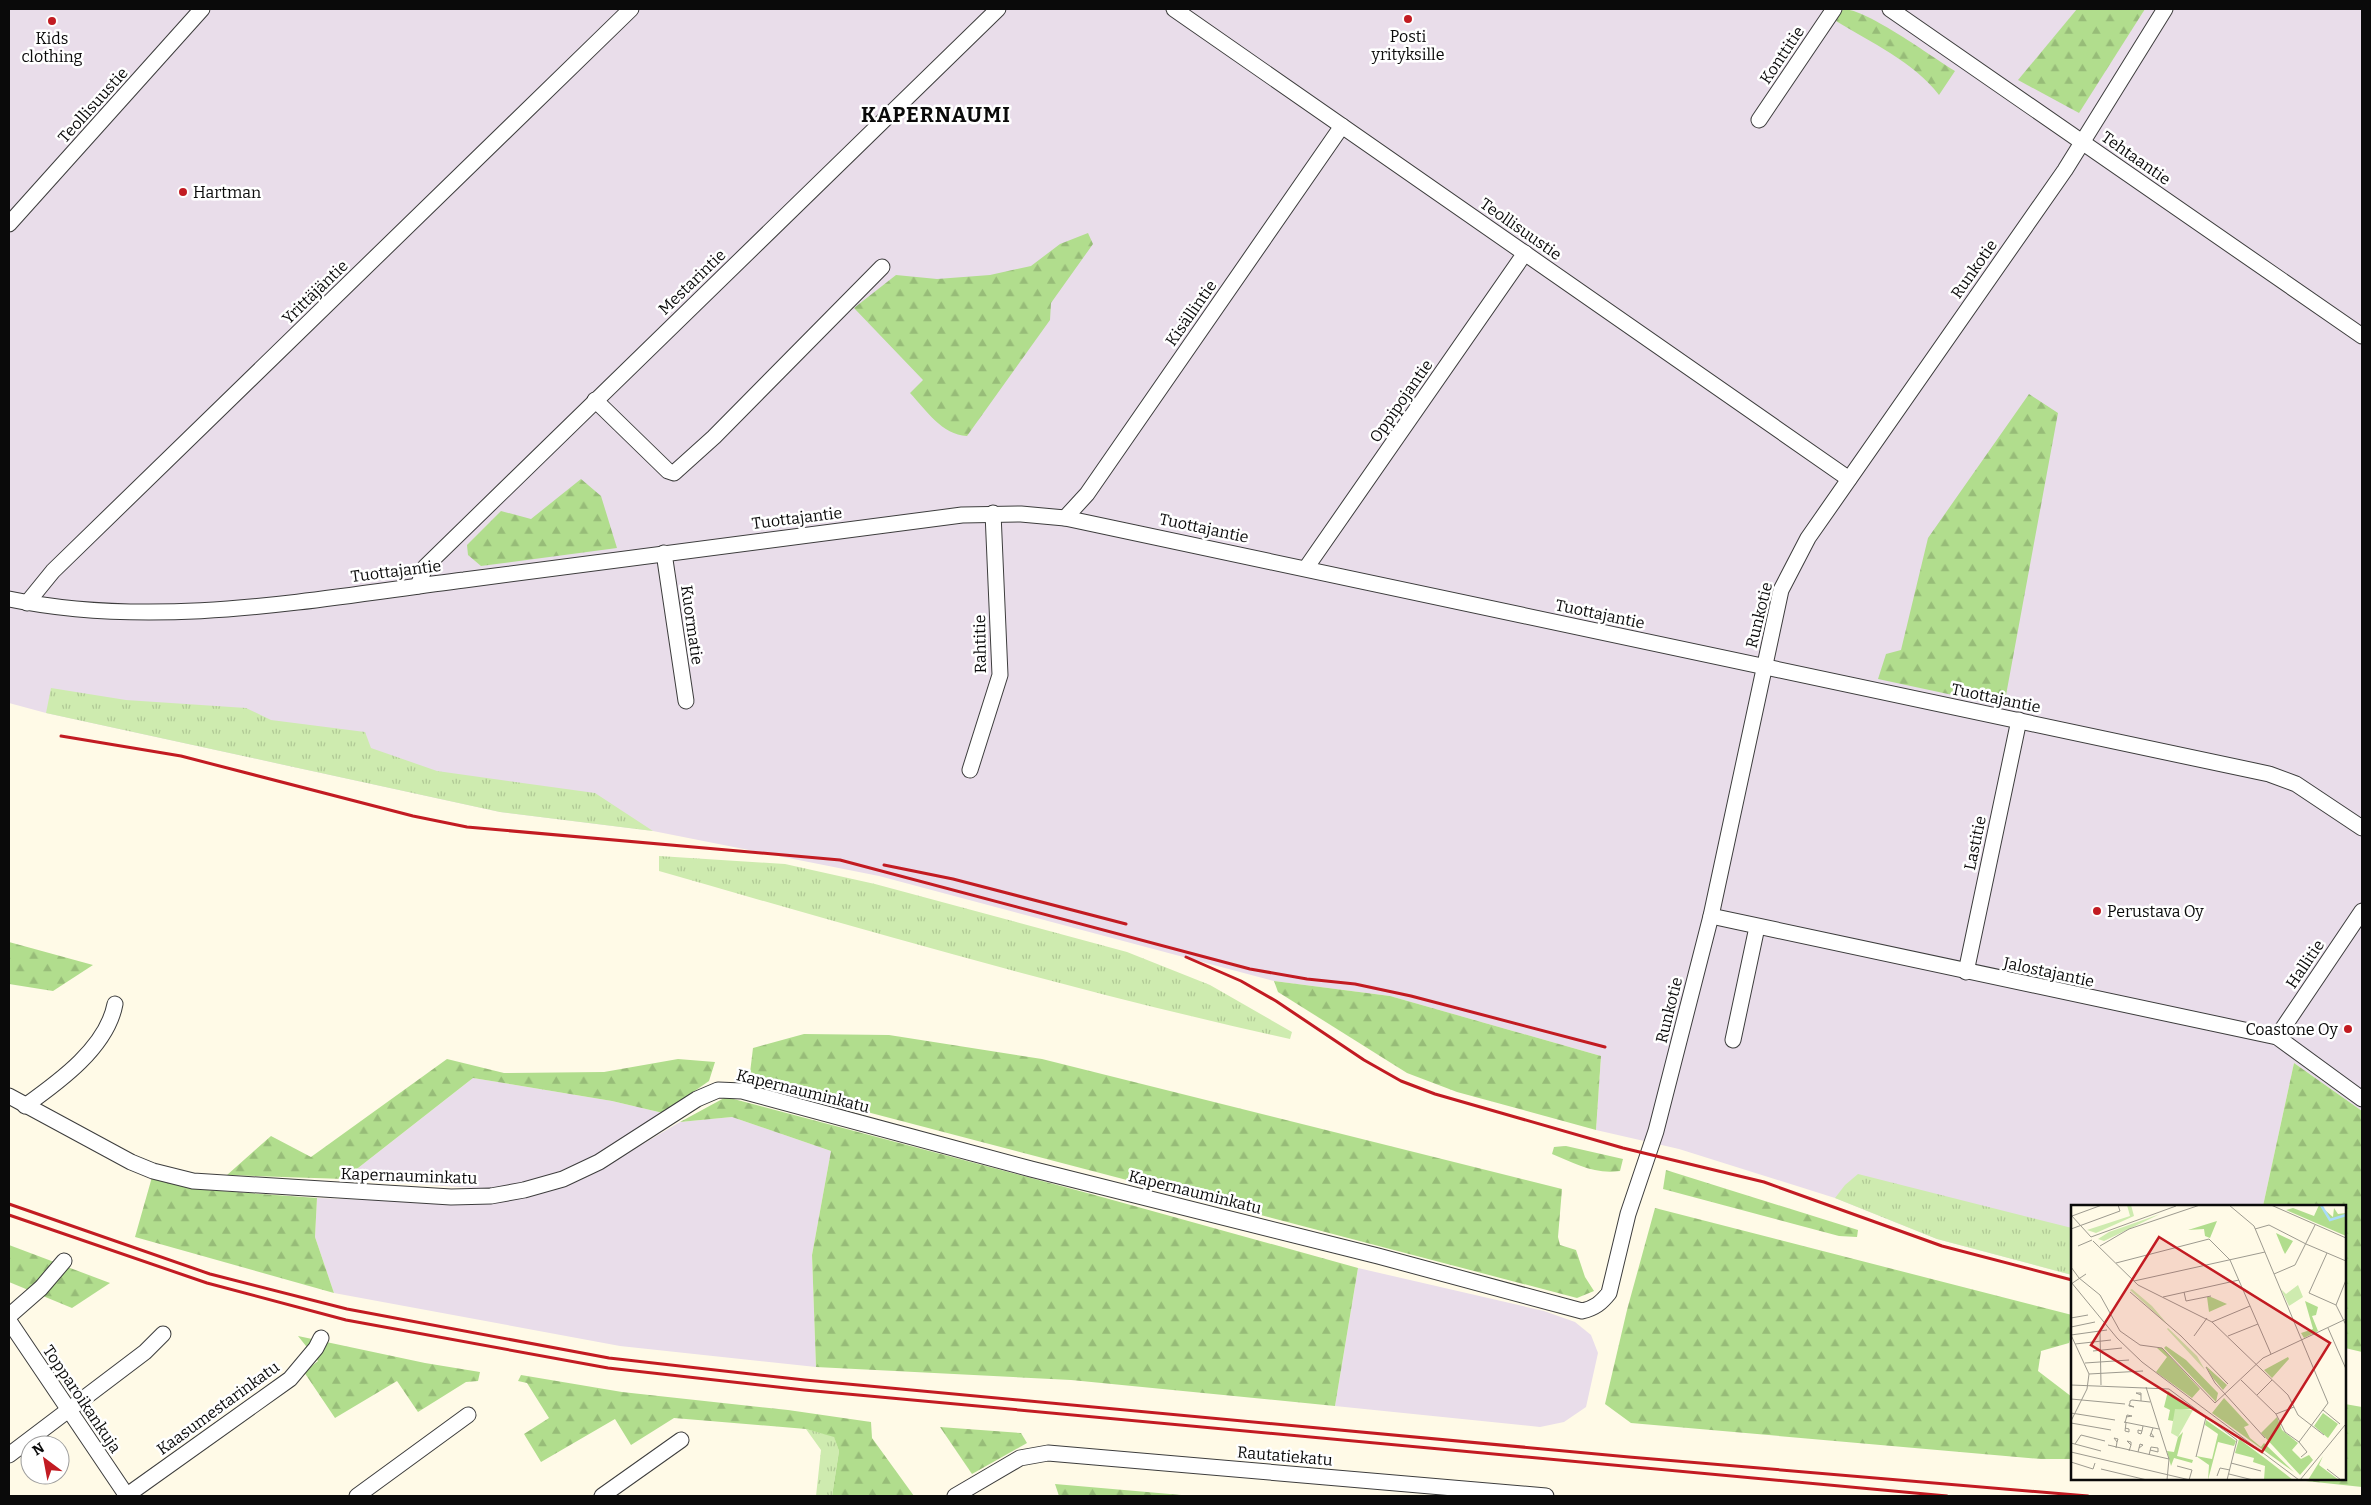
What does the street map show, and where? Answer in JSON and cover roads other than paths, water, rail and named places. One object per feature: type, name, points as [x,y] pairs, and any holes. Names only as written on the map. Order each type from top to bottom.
[{"type":"street","name":"Teollisuustie","points":[[9,224],[202,9]]},
{"type":"street","name":"Yrittäjäntie","points":[[28,603],[53,570],[631,9]]},
{"type":"street","name":"Mestarintie","points":[[418,586],[425,567],[998,9]]},
{"type":"street","name":"Teollisuustie","points":[[1174,9],[1849,479]]},
{"type":"street","name":"Konttitie","points":[[1759,120],[1834,9]]},
{"type":"street","name":"Tehtaantie","points":[[1890,9],[2362,336]]},
{"type":"street","name":"Runkotie","points":[[1582,1311],[1594,1308],[1602,1302],[1608,1293],[1628,1214],[1656,1131],[1711,916],[1781,590],[1808,538],[2083,142],[2165,9]]},
{"type":"street","name":"Kisällintie","points":[[1065,518],[1087,494],[1342,126]]},
{"type":"street","name":"Oppipojantie","points":[[1306,568],[1525,253]]},
{"type":"street","points":[[595,400],[668,471],[674,473],[714,437],[882,267]]},
{"type":"street","name":"Tuottajantie","points":[[9,599],[88,612],[160,614],[276,603],[418,586],[962,515],[993,513],[1065,518],[2269,774],[2296,784],[2362,828]]},
{"type":"street","name":"Rahtitie","points":[[970,770],[1000,675],[993,513]]},
{"type":"street","name":"Kuormatie","points":[[664,553],[686,701]]},
{"type":"street","name":"Lastitie","points":[[1966,972],[2018,720]]},
{"type":"street","name":"Hallitie","points":[[2277,1037],[2362,911]]},
{"type":"street","name":"Jalostajantie","points":[[1711,916],[2277,1037],[2362,1099]]},
{"type":"street","points":[[1733,1040],[1758,927]]},
{"type":"street","points":[[25,1106],[62,1077],[101,1040],[112,1020],[115,1004]]},
{"type":"street","name":"Kapernauminkatu","points":[[9,1096],[131,1162],[153,1171],[193,1181],[461,1196],[508,1193],[563,1179],[599,1162],[697,1100],[718,1090],[742,1091],[1031,1169],[1378,1256],[1582,1311]]},
{"type":"street","points":[[9,1316],[41,1288],[64,1261]]},
{"type":"street","name":"Topparoikankuja","points":[[9,1321],[126,1496]]},
{"type":"street","points":[[9,1455],[145,1352],[163,1334]]},
{"type":"street","name":"Kaasumestarinkatu","points":[[126,1496],[290,1379],[316,1348],[321,1338]]},
{"type":"street","points":[[357,1496],[468,1415]]},
{"type":"street","points":[[602,1496],[681,1440]]},
{"type":"street","name":"Rautatiekatu","points":[[955,1496],[1020,1458],[1048,1453],[1546,1496]]},
{"type":"railway","points":[[61,736],[181,756],[413,816],[467,827],[840,860],[1250,969],[1307,979],[1355,984],[1411,996],[1605,1047]]},
{"type":"railway","points":[[884,865],[953,879],[1126,924]]},
{"type":"railway","points":[[1186,957],[1241,981],[1276,1001],[1364,1060],[1401,1081],[1435,1094],[1623,1148],[1764,1182],[1942,1246],[2071,1280]]},
{"type":"railway","points":[[9,1204],[210,1274],[347,1309],[609,1358],[805,1380],[1629,1457],[2088,1496]]},
{"type":"railway","points":[[9,1215],[207,1283],[346,1320],[608,1368],[804,1390],[1947,1496]]},
{"type":"place","name":"Posti yrityksille","points":[[1408,19]]},
{"type":"place","name":"Kids clothing","points":[[52,21]]},
{"type":"place","name":"Hartman","points":[[183,192]]},
{"type":"place","name":"Perustava Oy","points":[[2097,911]]},
{"type":"place","name":"Coastone Oy","points":[[2348,1029]]},
{"type":"district","name":"KAPERNAUMI","points":[[936,115]]}]
